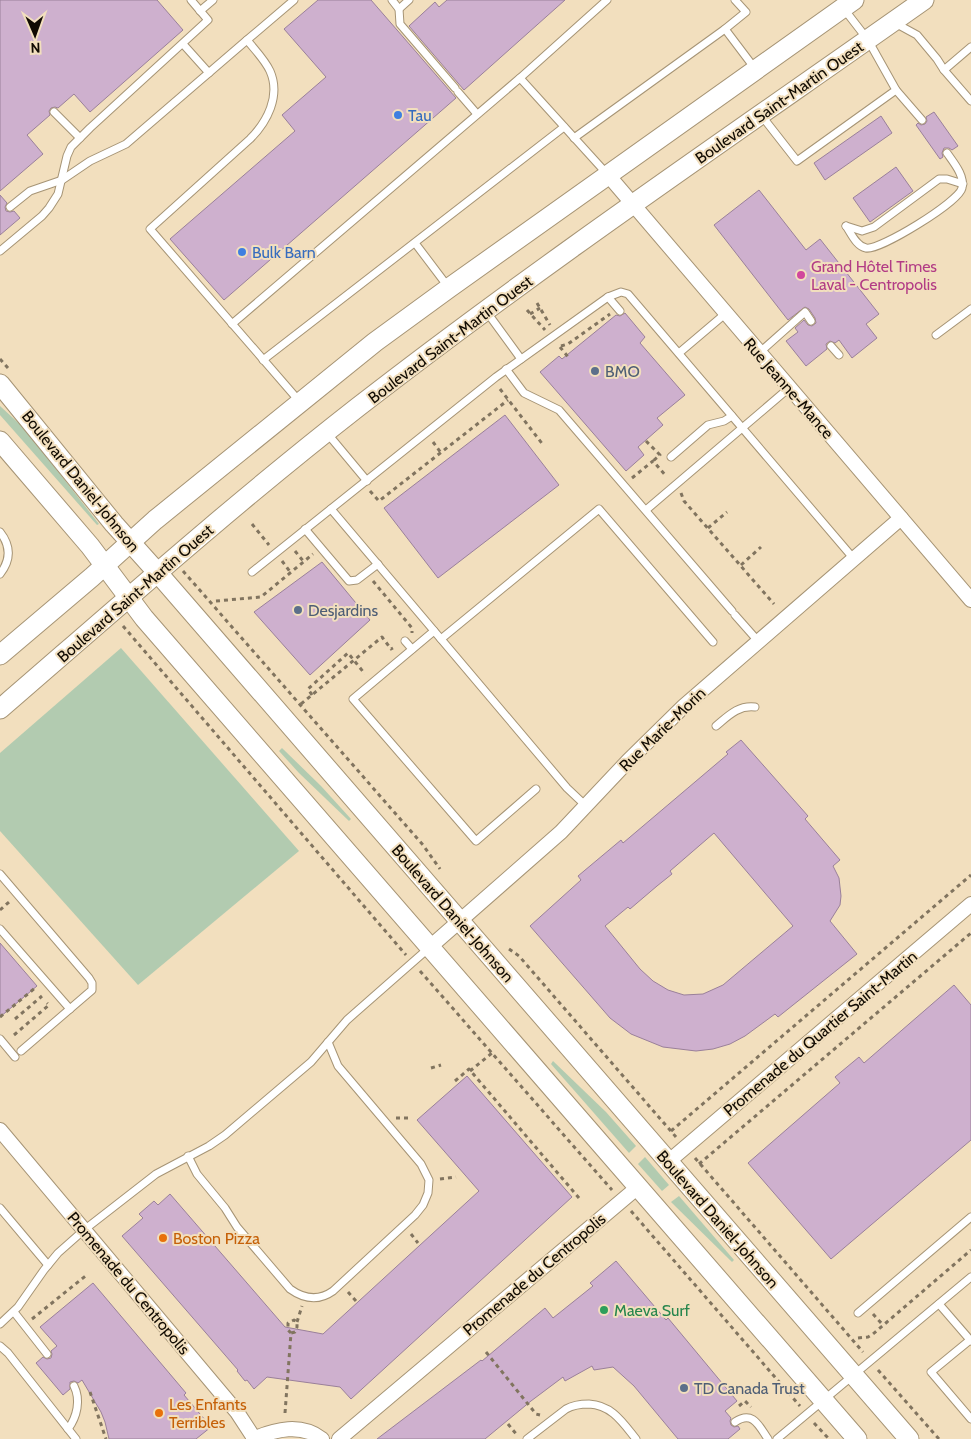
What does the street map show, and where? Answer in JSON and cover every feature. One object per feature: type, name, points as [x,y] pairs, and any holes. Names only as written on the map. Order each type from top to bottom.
[{"type":"street","name":"Boulevard Saint-Martin Ouest","points":[[0,709],[157,572],[390,382],[633,205],[924,0]]},
{"type":"street","points":[[0,655],[130,543],[375,342],[756,70],[845,3]]},
{"type":"street","name":"Rue Jeanne-Mance","points":[[608,175],[758,353],[971,600]]},
{"type":"street","name":"Boulevard Daniel-Johnson","points":[[0,384],[130,543],[909,1439]]},
{"type":"street","name":"Boulevard Daniel-Johnson","points":[[0,441],[105,565],[144,618],[857,1439]]},
{"type":"street","name":"Rue Marie-Morin","points":[[430,947],[550,842],[673,716],[901,518]]},
{"type":"street","name":"Promenade du Quartier Saint-Martin","points":[[668,1162],[971,904]]},
{"type":"street","name":"Promenade du Centropolis","points":[[0,1130],[238,1412],[254,1439],[272,1432],[291,1429],[308,1431],[322,1439]]},
{"type":"street","name":"Promenade du Centropolis","points":[[339,1439],[638,1187]]},
{"type":"lane","points":[[0,251],[42,216],[58,194],[71,147],[208,20],[191,0]]},
{"type":"lane","points":[[200,11],[213,0]]},
{"type":"lane","points":[[10,207],[30,191],[62,180],[90,161],[126,144],[294,0]]},
{"type":"lane","points":[[392,0],[399,9],[400,24],[477,114]]},
{"type":"lane","points":[[399,9],[409,0]]},
{"type":"lane","points":[[232,324],[520,78],[606,0]]},
{"type":"lane","points":[[574,138],[746,12],[736,0]]},
{"type":"lane","points":[[845,3],[896,90],[922,120]]},
{"type":"lane","points":[[893,22],[916,35],[971,101]]},
{"type":"lane","points":[[725,29],[756,70]]},
{"type":"lane","points":[[247,40],[266,64],[273,78],[273,96],[264,124],[250,139],[150,229],[300,402]]},
{"type":"lane","points":[[183,44],[209,73]]},
{"type":"lane","points":[[944,70],[971,47]]},
{"type":"lane","points":[[520,78],[608,175]]},
{"type":"lane","points":[[760,115],[797,161],[896,90]]},
{"type":"lane","points":[[54,112],[80,138]]},
{"type":"lane","points":[[263,360],[564,127]]},
{"type":"lane","points":[[947,154],[958,169],[962,184],[962,189],[956,198],[920,224],[875,248],[864,248],[859,245],[846,226],[862,231],[874,227],[933,182],[943,179],[962,184]]},
{"type":"lane","points":[[415,243],[449,288]]},
{"type":"lane","points":[[252,572],[506,370],[608,297],[622,292],[628,294],[854,559]]},
{"type":"lane","points":[[608,297],[620,311]]},
{"type":"lane","points":[[936,335],[971,309]]},
{"type":"lane","points":[[486,311],[521,359]]},
{"type":"lane","points":[[758,353],[805,312],[811,321]]},
{"type":"lane","points":[[679,353],[725,314]]},
{"type":"lane","points":[[831,346],[838,355]]},
{"type":"lane","points":[[506,370],[524,393],[559,410],[758,641]]},
{"type":"lane","points":[[646,510],[789,388]]},
{"type":"lane","points":[[671,457],[708,425],[724,421],[732,416]]},
{"type":"lane","points":[[327,432],[367,481]]},
{"type":"lane","points":[[331,508],[567,788],[586,806]]},
{"type":"lane","points":[[441,639],[598,509],[713,642]]},
{"type":"lane","points":[[305,529],[349,581],[357,580],[378,564]]},
{"type":"lane","points":[[0,532],[9,550],[7,563],[0,574]]},
{"type":"lane","points":[[434,631],[353,699],[476,841],[536,788]]},
{"type":"lane","points":[[408,638],[412,649]]},
{"type":"lane","points":[[716,726],[740,708],[755,707]]},
{"type":"lane","points":[[0,874],[92,983],[92,990],[21,1051]]},
{"type":"lane","points":[[0,929],[70,1009]]},
{"type":"lane","points":[[0,1324],[14,1312],[58,1253],[84,1230],[138,1187],[166,1168],[209,1146],[225,1135],[311,1062],[346,1020],[430,947]]},
{"type":"lane","points":[[0,1040],[15,1056]]},
{"type":"lane","points":[[188,1156],[197,1174],[225,1208],[236,1228],[290,1289],[299,1295],[309,1298],[323,1296],[333,1291],[415,1215],[426,1199],[428,1180],[421,1164],[338,1066],[328,1042]]},
{"type":"lane","points":[[0,1208],[48,1265]]},
{"type":"lane","points":[[858,1313],[971,1217]]},
{"type":"lane","points":[[777,1439],[971,1277]]},
{"type":"lane","points":[[939,1304],[971,1340],[931,1372],[971,1419]]},
{"type":"lane","points":[[14,1312],[48,1354]]},
{"type":"lane","points":[[0,1346],[76,1439]]},
{"type":"lane","points":[[68,1429],[74,1421],[77,1408],[77,1396],[74,1386]]},
{"type":"lane","points":[[527,1439],[566,1409],[571,1406],[584,1404],[600,1405],[611,1410],[636,1439]]},
{"type":"lane","points":[[735,1422],[744,1418],[751,1418],[757,1423],[768,1439]]},
{"type":"path","points":[[527,310],[544,330],[549,331],[551,326],[537,303]]},
{"type":"path","points":[[530,314],[540,308]]},
{"type":"path","points":[[558,344],[569,358]]},
{"type":"path","points":[[379,501],[508,400],[544,446]]},
{"type":"path","points":[[631,479],[660,455],[646,441]]},
{"type":"path","points":[[435,446],[441,453]]},
{"type":"path","points":[[653,461],[666,476]]},
{"type":"path","points":[[681,492],[684,500],[774,604]]},
{"type":"path","points":[[708,528],[727,512]]},
{"type":"path","points":[[252,524],[270,546]]},
{"type":"path","points":[[741,565],[760,547]]},
{"type":"path","points":[[216,601],[261,597],[321,548]]},
{"type":"path","points":[[281,560],[291,573]]},
{"type":"path","points":[[373,580],[412,628],[412,633],[408,638]]},
{"type":"path","name":"Boulevard Daniel-Johnson","points":[[211,601],[425,848],[444,875]]},
{"type":"path","points":[[301,704],[382,637],[391,649],[398,645]]},
{"type":"path","points":[[312,695],[308,689],[348,653],[364,672]]},
{"type":"path","points":[[148,655],[387,931]]},
{"type":"path","name":"Promenade du Quartier Saint-Martin","points":[[677,1125],[971,875]]},
{"type":"path","name":"Promenade du Quartier Saint-Martin","points":[[706,1159],[971,933]]},
{"type":"path","name":"Boulevard Daniel-Johnson","points":[[505,945],[519,956],[664,1124]]},
{"type":"path","points":[[0,1017],[35,987],[49,1005],[14,1035]]},
{"type":"path","points":[[15,1019],[42,996]]},
{"type":"path","points":[[445,998],[604,1181]]},
{"type":"path","points":[[455,1081],[468,1069],[470,1071],[492,1053]]},
{"type":"path","points":[[431,1068],[441,1065]]},
{"type":"path","points":[[470,1071],[579,1198]]},
{"type":"path","points":[[400,1118],[410,1118]]},
{"type":"path","name":"Boulevard Daniel-Johnson","points":[[706,1172],[854,1340]]},
{"type":"path","points":[[444,1178],[456,1177]]},
{"type":"path","points":[[640,1223],[790,1395]]},
{"type":"path","points":[[411,1234],[418,1243]]},
{"type":"path","points":[[858,1338],[868,1337],[872,1334],[971,1250]]},
{"type":"path","points":[[31,1320],[88,1274]]},
{"type":"path","points":[[348,1293],[356,1301]]},
{"type":"path","points":[[291,1333],[296,1330],[299,1314]]},
{"type":"path","points":[[285,1413],[291,1333],[288,1330],[288,1323],[292,1320],[297,1322]]},
{"type":"path","points":[[486,1352],[536,1414]]},
{"type":"path","points":[[88,1389],[106,1439]]},
{"type":"path","points":[[897,1391],[939,1439]]},
{"type":"path","points":[[508,1424],[515,1432]]},
{"type":"green space","points":[[0,406],[25,429],[99,524],[97,525],[0,415]]},
{"type":"green space","points":[[121,648],[299,851],[138,985],[0,831],[0,753]]},
{"type":"green space","points":[[282,748],[321,786],[351,819],[349,821],[299,773],[279,751]]},
{"type":"green space","points":[[553,1061],[606,1112],[636,1146],[629,1153],[551,1064]]},
{"type":"green space","points":[[645,1157],[669,1185],[662,1191],[638,1164]]},
{"type":"green space","points":[[679,1196],[734,1260],[732,1262],[671,1202]]},
{"type":"building","points":[[0,0],[157,0],[183,30],[90,112],[74,94],[58,108],[51,108],[49,111],[50,115],[27,135],[43,154],[0,191]]},
{"type":"building","points":[[318,0],[371,0],[456,98],[224,300],[170,239],[295,131],[282,115],[326,77],[284,29]]},
{"type":"building","points":[[447,0],[565,0],[464,90],[409,26],[435,2],[439,7]]},
{"type":"building","points":[[934,112],[958,146],[952,150],[944,148],[943,157],[940,159],[916,125],[918,123],[921,125],[925,124],[927,121],[926,117]]},
{"type":"building","points":[[881,116],[892,133],[825,180],[814,163]]},
{"type":"building","points":[[896,167],[913,191],[870,222],[853,198]]},
{"type":"building","name":"Grand Hôtel Times Laval - Centropolis","points":[[759,190],[806,250],[820,239],[879,314],[866,324],[877,338],[852,358],[839,340],[835,343],[830,341],[826,344],[827,349],[806,366],[786,341],[798,332],[795,328],[804,320],[808,325],[812,326],[816,323],[815,318],[809,309],[805,307],[788,320],[714,225]]},
{"type":"building","points":[[0,195],[7,203],[6,211],[14,211],[20,218],[0,235]]},
{"type":"building","points":[[625,313],[645,337],[640,343],[685,395],[657,418],[663,425],[638,447],[644,455],[626,471],[540,372],[559,356],[562,359],[616,315],[620,316]]},
{"type":"building","points":[[505,415],[559,485],[438,578],[384,508]]},
{"type":"building","points":[[322,562],[370,620],[310,675],[254,612]]},
{"type":"building","points":[[741,740],[808,816],[805,819],[840,860],[833,866],[839,878],[840,905],[830,921],[857,954],[778,1017],[775,1014],[745,1036],[730,1044],[696,1051],[663,1047],[631,1034],[610,1018],[530,926],[581,880],[578,876],[621,840],[623,843],[728,754],[726,752]],"holes":[[[714,833],[793,926],[723,985],[703,994],[684,995],[668,990],[653,981],[640,969],[605,926],[628,907],[630,909],[672,874],[670,871]]]},
{"type":"building","points":[[0,943],[37,986],[0,1017]]},
{"type":"building","points":[[954,985],[971,1005],[971,1140],[831,1259],[748,1163],[840,1083],[835,1077],[859,1057],[864,1063]]},
{"type":"building","points":[[467,1076],[572,1197],[351,1399],[340,1387],[267,1377],[254,1389],[247,1380],[245,1381],[238,1370],[122,1236],[143,1218],[139,1214],[154,1201],[158,1205],[170,1194],[285,1327],[323,1334],[479,1191],[417,1120]]},
{"type":"building","points":[[616,1261],[666,1320],[668,1318],[737,1401],[725,1411],[731,1418],[731,1425],[734,1427],[738,1426],[740,1429],[728,1439],[678,1439],[634,1386],[613,1367],[594,1370],[592,1366],[565,1381],[563,1377],[485,1439],[377,1439],[482,1361],[545,1308],[553,1318],[593,1286],[590,1283]]},
{"type":"building","points":[[93,1283],[186,1393],[184,1395],[211,1427],[196,1439],[109,1439],[101,1412],[82,1380],[78,1383],[70,1382],[70,1389],[63,1395],[36,1363],[43,1357],[51,1358],[51,1351],[57,1346],[40,1327]]},
{"type":"place","name":"Tau","points":[[398,115]]},
{"type":"place","name":"Bulk Barn","points":[[242,252]]},
{"type":"place","name":"Grand Hôtel Times Laval - Centropolis","points":[[801,275]]},
{"type":"place","name":"BMO","points":[[595,371]]},
{"type":"place","name":"Desjardins","points":[[298,610]]},
{"type":"place","name":"Boston Pizza","points":[[163,1238]]},
{"type":"place","name":"Maeva Surf","points":[[604,1310]]},
{"type":"place","name":"TD Canada Trust","points":[[684,1388]]},
{"type":"place","name":"Les Enfants Terribles","points":[[159,1413]]}]
